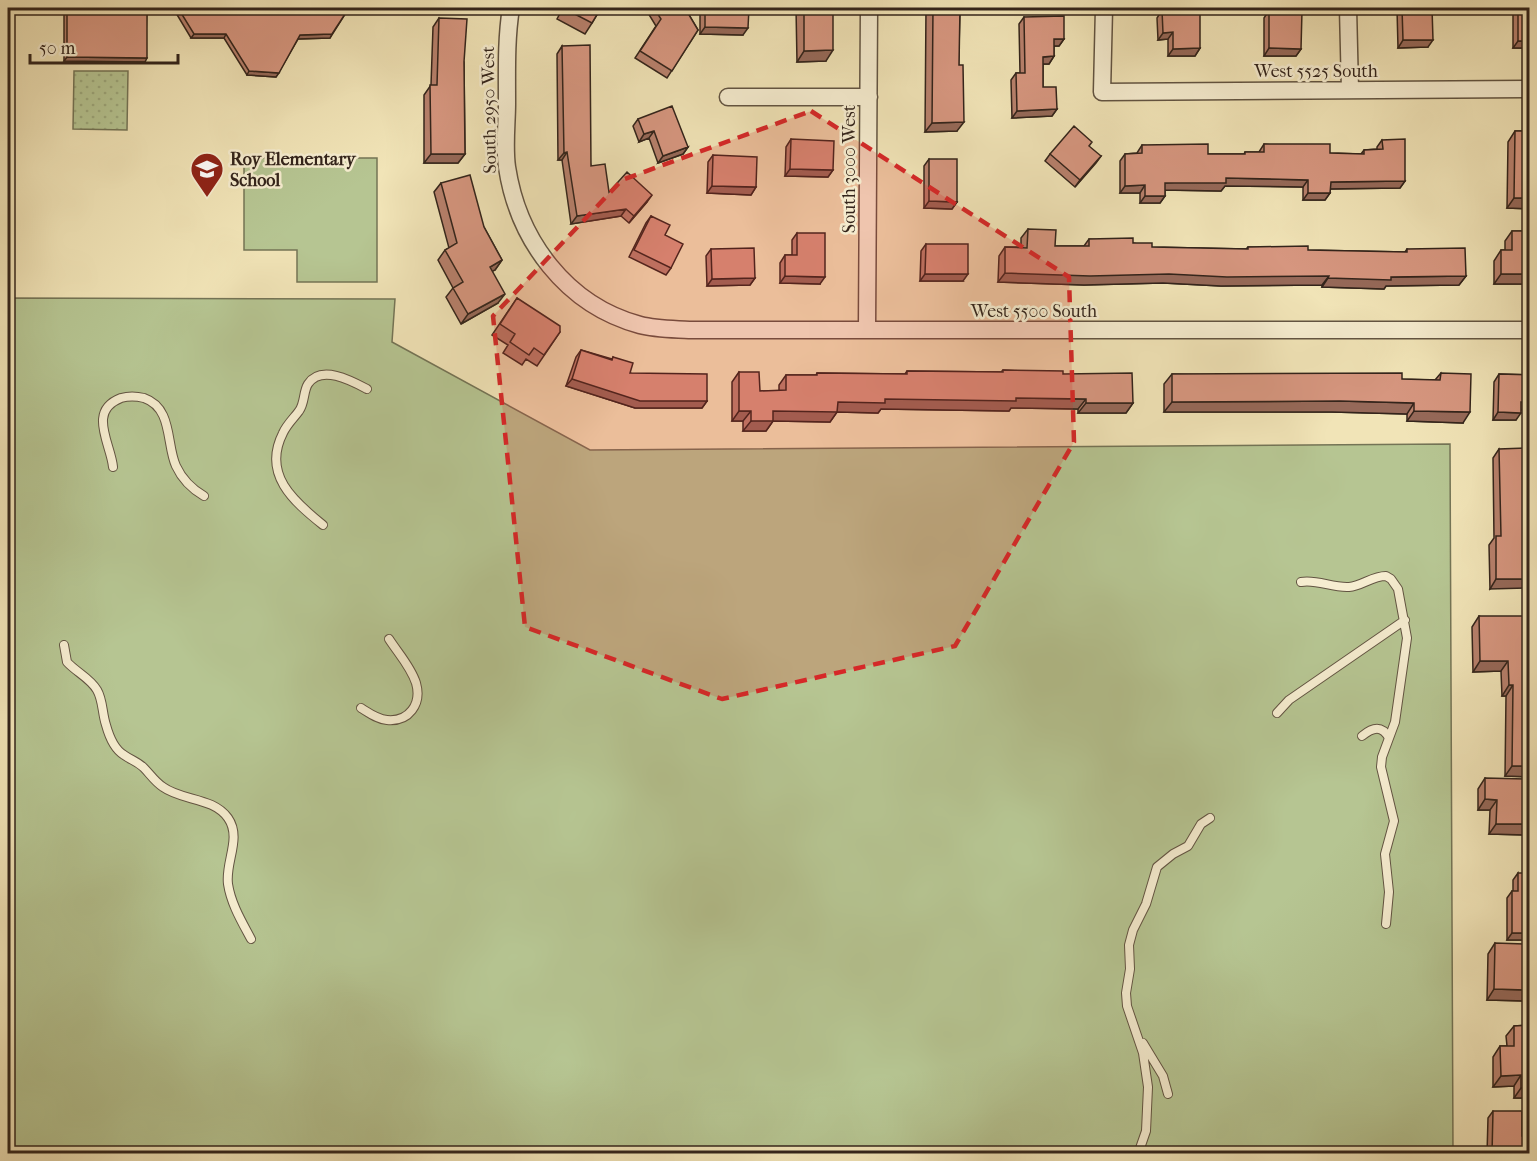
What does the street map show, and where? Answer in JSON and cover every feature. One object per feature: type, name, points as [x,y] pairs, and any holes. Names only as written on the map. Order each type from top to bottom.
[{"type":"street","name":"South 2950 West","points":[[511,8],[507,33],[507,165],[516,209],[531,240],[555,272]]},
{"type":"street","name":"South 3000 West","points":[[867,330],[869,8]]},
{"type":"street","name":"West 5525 South","points":[[1104,8],[1102,92],[1530,89]]},
{"type":"street","points":[[1348,8],[1350,90]]},
{"type":"street","points":[[728,97],[869,97]]},
{"type":"street","name":"West 5500 South","points":[[555,272],[595,307],[640,325],[689,330],[1530,330]]},
{"type":"lane","points":[[323,525],[291,497],[280,478],[277,460],[282,434],[302,407],[309,383],[318,376],[341,377],[367,389]]},
{"type":"lane","points":[[113,467],[101,422],[104,414],[115,400],[124,397],[146,399],[154,404],[166,421],[172,455],[181,476],[204,496]]},
{"type":"lane","points":[[1301,582],[1346,587],[1371,578],[1386,576],[1396,584],[1405,620],[1406,654],[1396,716],[1381,766],[1394,821],[1385,854],[1389,891],[1386,924]]},
{"type":"lane","points":[[1277,713],[1289,700],[1405,620]]},
{"type":"lane","points":[[361,708],[378,718],[394,720],[406,716],[416,705],[417,686],[413,675],[389,639]]},
{"type":"lane","points":[[64,645],[67,662],[93,683],[97,690],[105,723],[117,749],[138,763],[156,782],[169,791],[204,802],[227,817],[234,833],[228,860],[228,884],[239,916],[251,939]]},
{"type":"lane","points":[[1362,736],[1372,729],[1380,728],[1389,738]]},
{"type":"lane","points":[[1168,1094],[1162,1074],[1131,1020],[1126,1000],[1130,969],[1129,945],[1133,930],[1146,904],[1157,867],[1188,846],[1201,824],[1210,818]]},
{"type":"lane","points":[[1138,1034],[1147,1078],[1148,1103],[1146,1131],[1138,1154]]},
{"type":"lane","points":[[1147,1078],[1153,1070],[1162,1074]]},
{"type":"highlighted area","points":[[811,111],[1069,277],[1074,442],[955,646],[722,699],[525,627],[493,316],[622,180]]},
{"type":"green space","points":[[74,71],[128,71],[127,130],[73,129]]},
{"type":"green space","points":[[244,158],[377,158],[377,282],[297,282],[297,250],[244,250]]},
{"type":"green space","points":[[8,298],[395,299],[392,342],[590,450],[1450,444],[1453,1153],[13,1153],[8,1098]]},
{"type":"building","points":[[67,8],[147,8],[147,58],[67,57]]},
{"type":"building","points":[[178,8],[349,8],[332,34],[300,35],[279,73],[249,71],[226,34],[194,34]]},
{"type":"building","points":[[565,8],[601,8],[592,23]]},
{"type":"building","points":[[654,8],[685,8],[698,30],[672,71],[640,51],[661,19]]},
{"type":"building","points":[[705,8],[749,8],[748,28],[705,27]]},
{"type":"building","points":[[804,8],[833,8],[833,50],[804,51]]},
{"type":"building","points":[[933,8],[960,8],[959,65],[963,65],[964,122],[932,123]]},
{"type":"building","points":[[1402,8],[1432,8],[1433,40],[1403,40]]},
{"type":"building","points":[[1518,8],[1530,8],[1530,41],[1518,41]]},
{"type":"building","points":[[1200,9],[1200,48],[1173,49],[1173,32],[1163,33],[1162,10]]},
{"type":"building","points":[[1269,10],[1302,11],[1301,49],[1269,48]]},
{"type":"building","points":[[1064,16],[1064,39],[1054,39],[1054,56],[1043,57],[1043,87],[1056,87],[1057,109],[1017,111],[1016,73],[1025,73],[1024,17]]},
{"type":"building","points":[[439,18],[467,19],[464,62],[465,154],[431,154],[430,85],[437,85]]},
{"type":"building","points":[[590,45],[591,166],[605,164],[609,192],[627,172],[652,195],[634,216],[626,209],[577,216],[567,152],[564,153],[562,46]]},
{"type":"building","points":[[672,106],[688,147],[663,156],[654,131],[644,134],[638,119]]},
{"type":"building","points":[[1074,126],[1092,142],[1089,146],[1101,156],[1080,180],[1050,154]]},
{"type":"building","points":[[1515,131],[1530,131],[1530,198],[1514,198]]},
{"type":"building","points":[[791,139],[834,141],[833,170],[790,169]]},
{"type":"building","points":[[1405,139],[1405,181],[1331,182],[1330,193],[1308,193],[1308,180],[1226,178],[1226,183],[1165,183],[1165,196],[1145,196],[1145,185],[1125,186],[1125,154],[1142,153],[1142,145],[1208,144],[1208,154],[1245,154],[1245,152],[1264,152],[1264,144],[1330,144],[1330,153],[1364,154],[1364,150],[1383,149],[1382,140]]},
{"type":"building","points":[[713,155],[757,157],[756,187],[712,186]]},
{"type":"building","points":[[929,159],[957,159],[957,202],[929,201]]},
{"type":"building","points":[[470,175],[484,227],[502,260],[490,267],[505,294],[468,314],[453,288],[463,282],[445,250],[457,243],[441,183]]},
{"type":"building","points":[[651,216],[670,225],[665,235],[683,244],[671,268],[634,250]]},
{"type":"building","points":[[1028,229],[1056,230],[1055,246],[1089,246],[1089,239],[1133,238],[1133,243],[1152,243],[1152,247],[1248,249],[1248,247],[1308,246],[1308,250],[1407,252],[1407,249],[1465,248],[1466,276],[1391,277],[1391,280],[1328,278],[1329,276],[1227,277],[1169,274],[1090,276],[1005,273],[1005,247],[1027,248]]},
{"type":"building","points":[[1512,231],[1530,231],[1530,274],[1501,274],[1501,250],[1512,250]]},
{"type":"building","points":[[797,233],[825,233],[825,277],[785,276],[785,255],[797,255]]},
{"type":"building","points":[[926,244],[968,244],[968,274],[925,274]]},
{"type":"building","points":[[754,248],[755,278],[712,279],[711,249]]},
{"type":"building","points":[[517,298],[560,326],[560,332],[544,355],[534,348],[529,355],[510,342],[515,334],[500,324]]},
{"type":"building","points":[[581,350],[612,360],[613,357],[633,363],[630,373],[707,374],[707,401],[640,401],[572,379]]},
{"type":"building","points":[[1003,370],[1063,371],[1063,374],[1132,373],[1133,403],[1086,403],[1086,399],[1016,398],[1016,401],[885,399],[885,403],[838,402],[837,412],[773,411],[773,421],[751,421],[751,411],[739,411],[739,372],[759,372],[760,391],[786,390],[786,375],[907,374],[907,371],[1003,372]]},
{"type":"building","points":[[1402,373],[1402,379],[1440,380],[1441,373],[1471,374],[1470,412],[1414,411],[1414,403],[1172,402],[1172,374]]},
{"type":"building","points":[[1499,374],[1530,375],[1530,402],[1521,402],[1521,413],[1498,412]]},
{"type":"building","points":[[1529,448],[1530,514],[1524,515],[1524,557],[1530,557],[1530,579],[1496,579],[1496,536],[1501,536],[1499,449]]},
{"type":"building","points":[[1479,616],[1526,616],[1526,639],[1530,639],[1530,766],[1512,766],[1513,685],[1509,685],[1508,661],[1480,661]]},
{"type":"building","points":[[1485,778],[1525,779],[1525,803],[1530,803],[1530,824],[1496,824],[1497,800],[1485,799]]},
{"type":"building","points":[[1518,873],[1530,873],[1530,933],[1512,933],[1512,891],[1518,891]]},
{"type":"building","points":[[1495,943],[1524,944],[1524,968],[1530,968],[1530,990],[1494,989]]},
{"type":"building","points":[[1530,1025],[1530,1087],[1521,1088],[1521,1075],[1501,1076],[1500,1046],[1514,1046],[1514,1026]]},
{"type":"building","points":[[1493,1111],[1522,1111],[1522,1136],[1530,1136],[1530,1154],[1492,1154]]},
{"type":"place","name":"Roy Elementary School","points":[[207,198]]}]
